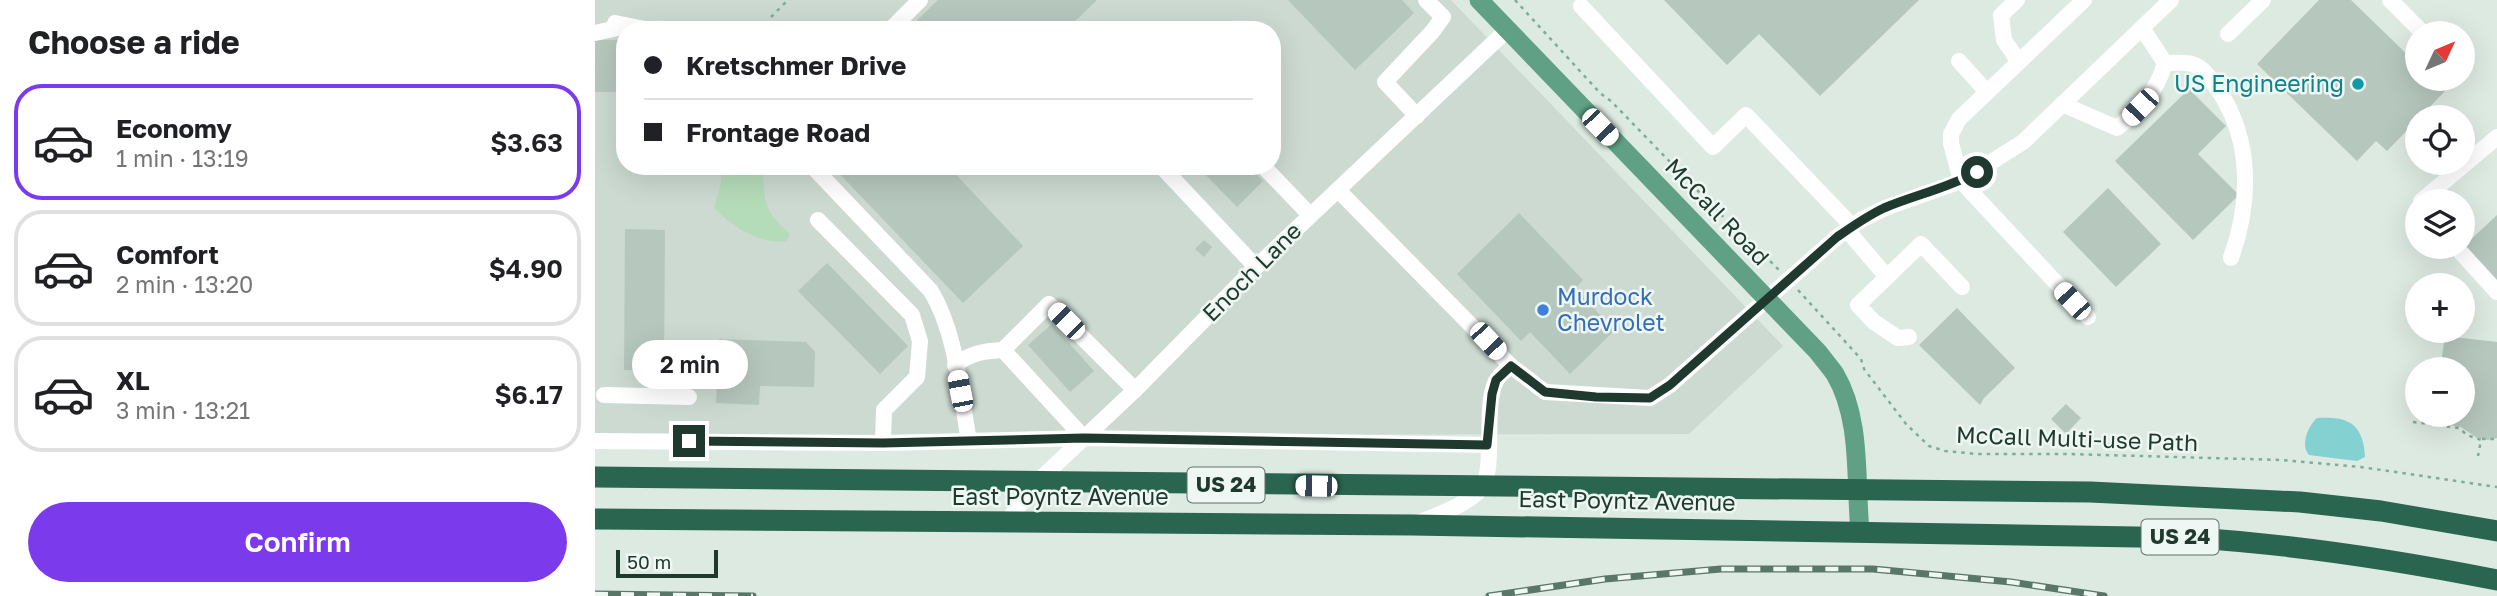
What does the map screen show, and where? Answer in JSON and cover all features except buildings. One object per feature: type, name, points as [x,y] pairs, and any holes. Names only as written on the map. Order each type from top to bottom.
[{"type":"highway","name":"East Poyntz Avenue","points":[[595,477],[1856,491]]},
{"type":"highway","name":"US 24","points":[[1856,491],[2090,492],[2300,502],[2381,510],[2497,531]]},
{"type":"highway","name":"East Poyntz Avenue","points":[[595,519],[1860,531]]},
{"type":"highway","name":"US 24","points":[[1860,531],[2196,538],[2272,543],[2348,552],[2497,580]]},
{"type":"main road","name":"McCall Road","points":[[1479,0],[1818,352],[1835,374],[1846,399],[1854,438],[1860,531]]},
{"type":"street","points":[[899,21],[920,0]]},
{"type":"street","points":[[1417,116],[1385,82],[1443,17],[1426,0]]},
{"type":"street","points":[[2017,0],[2001,15],[2004,40],[2019,62]]},
{"type":"street","points":[[2084,0],[1959,119],[1951,134],[1953,155],[1961,181],[2088,317]]},
{"type":"street","points":[[1338,190],[1511,366],[1545,392],[1650,398],[1670,385],[1850,228],[1885,208],[1961,181],[2023,142],[2171,0]]},
{"type":"street","points":[[2228,34],[2263,0]]},
{"type":"street","points":[[2390,0],[2411,21]]},
{"type":"street","points":[[1581,6],[1713,147],[1746,115],[1850,228],[1887,277]]},
{"type":"street","points":[[595,33],[616,26]]},
{"type":"street","points":[[2063,104],[2117,128],[2151,96],[2165,63],[2142,28]]},
{"type":"street","name":"Enoch Lane","points":[[1006,523],[1037,482],[1135,390],[1310,215],[1507,30]]},
{"type":"street","points":[[1959,61],[1987,92]]},
{"type":"street","points":[[2165,63],[2192,64],[2207,74],[2234,116],[2243,156],[2246,194],[2238,240],[2231,258]]},
{"type":"street","points":[[2435,189],[2497,137]]},
{"type":"street","points":[[821,175],[932,291],[941,308],[969,441]]},
{"type":"street","points":[[1170,175],[1257,267]]},
{"type":"street","points":[[1272,175],[1310,215]]},
{"type":"street","points":[[818,220],[912,315],[920,341],[917,377],[884,410],[883,443]]},
{"type":"street","points":[[1909,337],[1898,338],[1874,322],[1858,305],[1921,244],[1962,287]]},
{"type":"street","points":[[2467,259],[2497,292]]},
{"type":"street","points":[[955,365],[969,355],[983,351],[1003,351],[1049,304],[1135,390]]},
{"type":"street","points":[[1003,351],[1084,438]]},
{"type":"street","points":[[1412,525],[1448,511],[1483,488],[1487,472],[1487,445],[1494,387],[1496,380],[1511,366]]},
{"type":"street","points":[[604,395],[689,397]]},
{"type":"street","points":[[595,441],[883,443],[1084,438],[1487,445]]},
{"type":"path","points":[[771,17],[788,0]]},
{"type":"path","name":"McCall Multi-use Path","points":[[1515,0],[1600,93],[1788,280],[1861,359],[1864,369],[1906,424],[1929,446],[1945,451],[2282,460],[2361,467],[2497,487]]},
{"type":"path","points":[[2451,427],[2482,440],[2497,439]]},
{"type":"path","points":[[2478,456],[2482,440]]},
{"type":"shaded area","points":[[595,0],[1451,0],[1783,346],[1689,434],[595,436]]},
{"type":"green space","points":[[721,175],[763,175],[767,206],[790,235],[786,241],[766,240],[747,233],[714,208]]},
{"type":"water","points":[[2317,418],[2337,418],[2352,424],[2361,436],[2365,457],[2357,461],[2309,455],[2305,446],[2306,436]]},
{"type":"railway","points":[[1489,596],[1605,579],[1721,569],[1873,569],[2011,582],[2104,596]]},
{"type":"railway","points":[[595,594],[753,596]]},
{"type":"place","name":"US Engineering","points":[[2358,84]]},
{"type":"place","name":"Murdock Chevrolet","points":[[1543,310]]},
{"type":"route","points":[[689,441],[883,443],[1084,438],[1487,445],[1496,380],[1511,366],[1545,392],[1650,398],[1670,385],[1837,237],[1861,220],[1885,208],[1961,181],[1977,172]]}]
